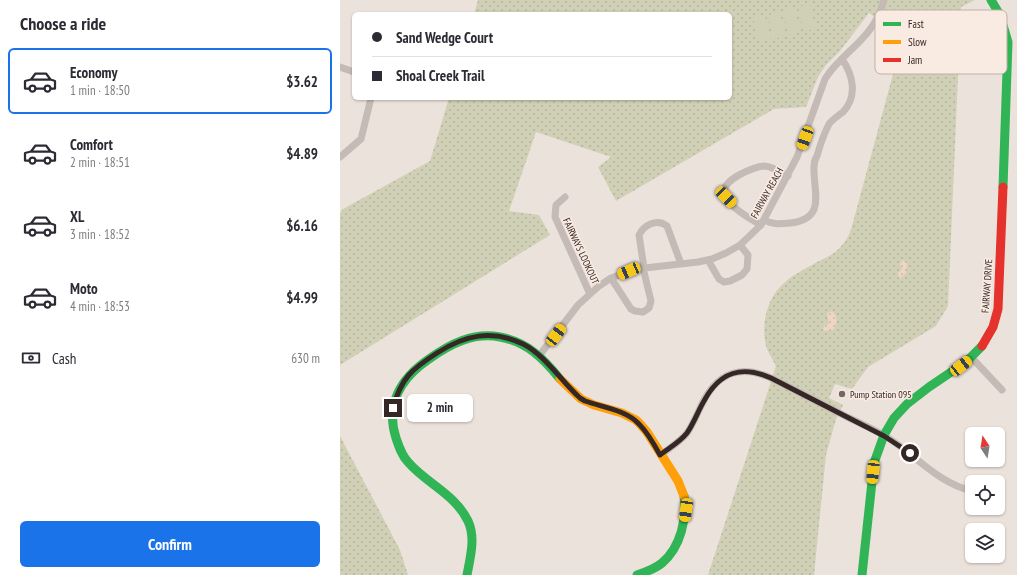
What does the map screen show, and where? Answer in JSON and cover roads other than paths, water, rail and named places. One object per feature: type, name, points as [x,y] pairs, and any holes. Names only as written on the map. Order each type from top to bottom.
[{"type":"street","name":"FAIRWAY REACH","points":[[880,10],[884,0]]},
{"type":"street","name":"FAIRWAY DRIVE","points":[[991,0],[998,10]]},
{"type":"street","name":"FAIRWAY REACH","points":[[539,356],[578,305],[611,278],[629,271],[644,268],[708,260],[726,253],[740,245],[762,222],[788,176],[806,134],[825,79],[832,68],[871,29],[875,20]]},
{"type":"street","name":"FAIRWAY DRIVE","points":[[1007,37],[1007,71]]},
{"type":"street","points":[[788,176],[770,167],[759,166],[730,181],[725,187],[724,192],[726,197],[744,215],[762,222],[777,224],[799,222],[810,215],[815,208],[816,201],[814,164],[830,124],[847,106],[852,94],[853,83],[851,75],[842,58]]},
{"type":"street","points":[[340,67],[352,71]]},
{"type":"street","name":"FAIRWAY DRIVE","points":[[862,575],[874,463],[878,448],[884,436],[897,415],[916,397],[972,358],[982,348],[995,322],[999,301],[1007,74]]},
{"type":"street","points":[[340,157],[361,139],[371,100]]},
{"type":"street","name":"FAIRWAYS LOOKOUT","points":[[565,197],[556,205],[555,217],[590,294]]},
{"type":"street","points":[[611,278],[631,308],[635,311],[643,312],[649,308],[651,301],[639,235],[644,228],[658,222],[667,226],[681,264]]},
{"type":"street","points":[[708,260],[719,278],[724,282],[730,281],[742,275],[747,268],[748,255],[740,245]]},
{"type":"street","points":[[468,575],[472,542],[471,530],[467,518],[455,501],[411,467],[397,442],[394,428],[393,408],[396,396],[405,381],[417,366],[451,344],[471,337],[490,336],[502,337],[524,344],[539,356],[580,398],[622,413],[638,423],[682,489],[686,506],[685,519],[679,538],[671,554],[662,564],[637,575]]},
{"type":"street","points":[[972,358],[1002,390]]},
{"type":"street","points":[[660,455],[686,435],[704,400],[717,382],[743,371],[755,372],[771,378],[884,436],[902,447],[947,482],[965,489]]},
{"type":"place","name":"Pump Station 095","points":[[842,394]]}]
